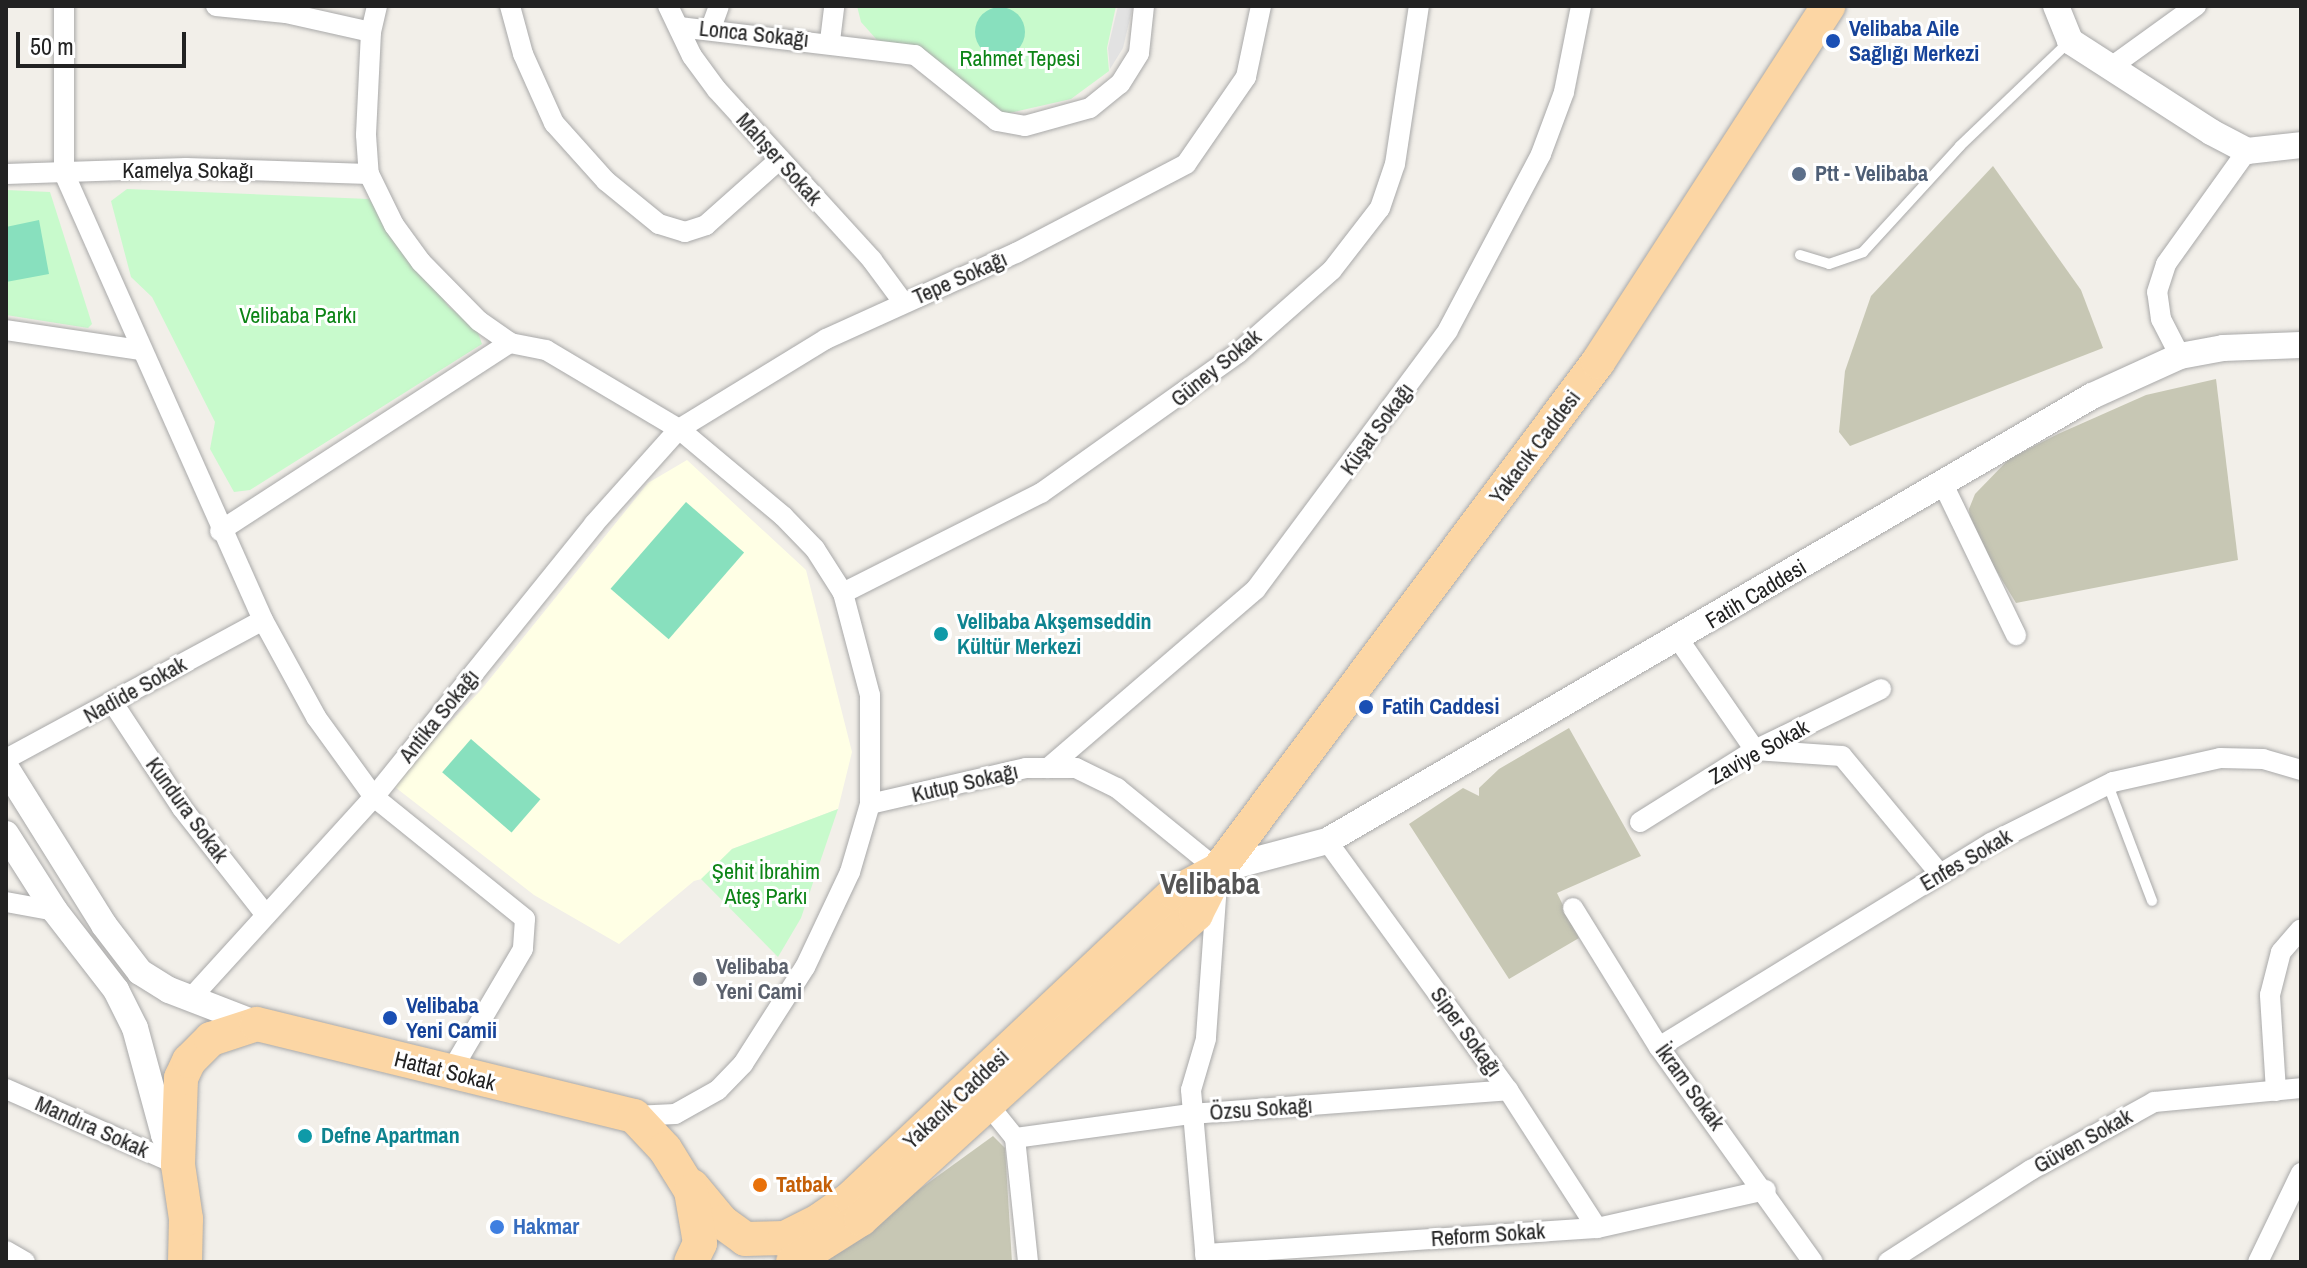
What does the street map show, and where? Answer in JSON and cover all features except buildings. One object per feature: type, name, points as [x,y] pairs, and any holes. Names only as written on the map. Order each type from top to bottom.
[{"type":"main road","name":"Yakacık Caddesi","points":[[634,1116],[732,1232],[763,1242],[785,1238],[851,1198],[1196,914],[1218,870],[1598,362],[1828,6]]},
{"type":"main road","name":"Hattat Sokak","points":[[257,1024],[634,1116]]},
{"type":"main road","points":[[185,1262],[186,1219],[178,1165],[178,1098],[189,1061],[223,1032],[257,1024]]},
{"type":"main road","name":"Yakacık Caddesi","points":[[793,1262],[846,1232],[980,1094]]},
{"type":"main road","points":[[685,1177],[698,1215],[700,1243],[691,1262]]},
{"type":"street","points":[[64,6],[64,173],[220,531],[263,620],[316,717],[374,797],[525,919],[523,949],[450,1073]]},
{"type":"street","points":[[216,6],[288,10],[371,32]]},
{"type":"street","points":[[377,6],[371,32],[369,174],[394,225],[421,262],[479,321],[510,343],[546,350],[679,429],[783,516],[815,549],[843,593],[870,695],[870,804],[850,872],[805,967],[743,1064],[718,1090],[675,1114],[634,1116]]},
{"type":"street","points":[[510,6],[523,54],[554,123],[606,181],[659,224],[685,232],[706,225],[780,159]]},
{"type":"street","name":"Mahşer Sokak","points":[[668,6],[717,90],[872,260],[903,302]]},
{"type":"street","points":[[711,28],[719,6]]},
{"type":"street","points":[[830,41],[834,6]]},
{"type":"street","name":"Lonca Sokağı","points":[[679,27],[830,41],[915,55],[997,121],[1025,126],[1090,108],[1120,84],[1139,53],[1144,6]]},
{"type":"street","name":"Tepe Sokağı","points":[[679,429],[780,365],[903,302],[1156,183],[1186,164],[1225,112],[1246,77],[1261,6]]},
{"type":"street","name":"Güney Sokak","points":[[843,593],[1019,505],[1077,470],[1238,353],[1332,270],[1380,208],[1395,164],[1419,6]]},
{"type":"street","name":"Küşat Sokağı","points":[[1048,768],[1256,589],[1448,330],[1541,154],[1564,92],[1581,6]]},
{"type":"street","points":[[2056,6],[2070,41],[2247,151],[2301,145]]},
{"type":"street","points":[[2111,67],[2196,6]]},
{"type":"street","points":[[2180,356],[2161,319],[2157,292],[2166,264],[2247,151]]},
{"type":"street","name":"Kamelya Sokağı","points":[[6,174],[186,168],[369,174]]},
{"type":"street","points":[[6,330],[140,350]]},
{"type":"street","points":[[220,531],[510,343]]},
{"type":"street","name":"Fatih Caddesi","points":[[1218,870],[1327,841],[1679,640],[2092,396],[2180,356],[2223,348],[2301,345]]},
{"type":"street","name":"Antika Sokağı","points":[[191,998],[374,797],[594,524],[679,429]]},
{"type":"street","points":[[1943,484],[2016,635]]},
{"type":"street","name":"Nadide Sokak","points":[[6,759],[263,620]]},
{"type":"street","points":[[1679,640],[1755,750],[1842,756],[1940,874]]},
{"type":"street","name":"Zaviye Sokak","points":[[1640,822],[1755,750],[1881,689]]},
{"type":"street","name":"Kundura Sokak","points":[[113,703],[182,808],[265,914]]},
{"type":"street","name":"Enfes Sokak","points":[[1659,1047],[1940,874],[2108,785],[2220,758],[2263,759],[2301,770]]},
{"type":"street","points":[[6,768],[117,944],[140,972],[191,998],[257,1024]]},
{"type":"street","name":"Kutup Sokağı","points":[[870,804],[967,779],[1048,768],[1076,768],[1117,788],[1218,870]]},
{"type":"street","points":[[6,834],[55,911],[116,990],[135,1028],[164,1135],[178,1165]]},
{"type":"street","name":"Siper Sokağı","points":[[1327,841],[1508,1090],[1597,1228]]},
{"type":"street","points":[[1205,1258],[1191,1090],[1206,1039],[1218,870]]},
{"type":"street","points":[[6,902],[55,911]]},
{"type":"street","name":"İkram Sokak","points":[[1573,908],[1659,1047],[1766,1190],[1813,1262]]},
{"type":"street","points":[[2276,1091],[2270,995],[2281,952],[2301,929]]},
{"type":"street","name":"Güven Sokak","points":[[1888,1262],[2031,1170],[2154,1102],[2301,1088]]},
{"type":"street","name":"Mandıra Sokak","points":[[6,1089],[178,1165]]},
{"type":"street","name":"Özsu Sokağı","points":[[1015,1138],[1191,1114],[1508,1090]]},
{"type":"street","points":[[980,1094],[1015,1138],[1028,1262]]},
{"type":"street","points":[[2258,1262],[2301,1173]]},
{"type":"street","name":"Reform Sokak","points":[[1205,1258],[1597,1228],[1766,1190]]},
{"type":"street","points":[[6,1251],[25,1262]]},
{"type":"lane","points":[[1800,255],[1829,264],[1863,252],[1960,146],[2070,41]]},
{"type":"lane","points":[[2108,785],[2152,901]]},
{"type":"shaded area","points":[[1118,6],[1133,6],[1123,48],[1110,69],[1108,48]]},
{"type":"shaded area","points":[[1993,166],[2081,290],[2103,348],[1850,446],[1839,432],[1845,371],[1871,296]]},
{"type":"shaded area","points":[[2216,379],[2238,560],[2016,603],[1971,529],[1969,509],[1975,494],[2009,459],[2058,434],[2146,395]]},
{"type":"shaded area","points":[[687,460],[806,570],[852,752],[838,809],[732,849],[709,877],[694,881],[619,944],[534,895],[391,784],[481,690],[648,483]]},
{"type":"shaded area","points":[[1569,728],[1641,856],[1557,893],[1579,938],[1509,979],[1409,824],[1463,788],[1479,796],[1479,788],[1499,769]]},
{"type":"shaded area","points":[[993,1136],[1005,1148],[1012,1262],[819,1262]]},
{"type":"green space","name":"Rahmet Tepesi","points":[[857,6],[1116,6],[1107,48],[1109,71],[1071,99],[1005,114],[916,50],[877,40],[861,22]]},
{"type":"green space","points":[[1000,7],[1018,14],[1025,32],[1018,50],[1000,57],[982,50],[975,32],[982,14]]},
{"type":"green space","name":"Velibaba Parkı","points":[[127,189],[369,199],[449,307],[476,327],[482,344],[250,490],[234,492],[210,449],[215,422],[152,297],[131,277],[111,201]]},
{"type":"green space","points":[[6,190],[50,192],[92,324],[88,328],[6,315]]},
{"type":"green space","points":[[39,220],[49,274],[6,282],[6,227]]},
{"type":"green space","points":[[686,502],[744,553],[669,639],[611,589]]},
{"type":"green space","points":[[471,739],[540,799],[512,833],[442,772]]},
{"type":"green space","name":"Şehit İbrahim Ateş Parkı","points":[[838,809],[801,918],[778,957],[701,879],[732,849]]},
{"type":"place","name":"Velibaba Aile Sağlığı Merkezi","points":[[1833,41]]},
{"type":"place","name":"Ptt - Velibaba","points":[[1799,174]]},
{"type":"place","name":"Velibaba Akşemseddin Kültür Merkezi","points":[[941,634]]},
{"type":"place","name":"Fati̇h Caddesi̇","points":[[1366,707]]},
{"type":"place","name":"Velibaba Yeni Cami","points":[[700,979]]},
{"type":"place","name":"Velibaba Yeni Camii","points":[[390,1018]]},
{"type":"place","name":"Defne Apartman","points":[[305,1136]]},
{"type":"place","name":"Tatbak","points":[[760,1185]]},
{"type":"place","name":"Hakmar","points":[[497,1227]]},
{"type":"district","name":"Velibaba","points":[[1210,883]]}]
